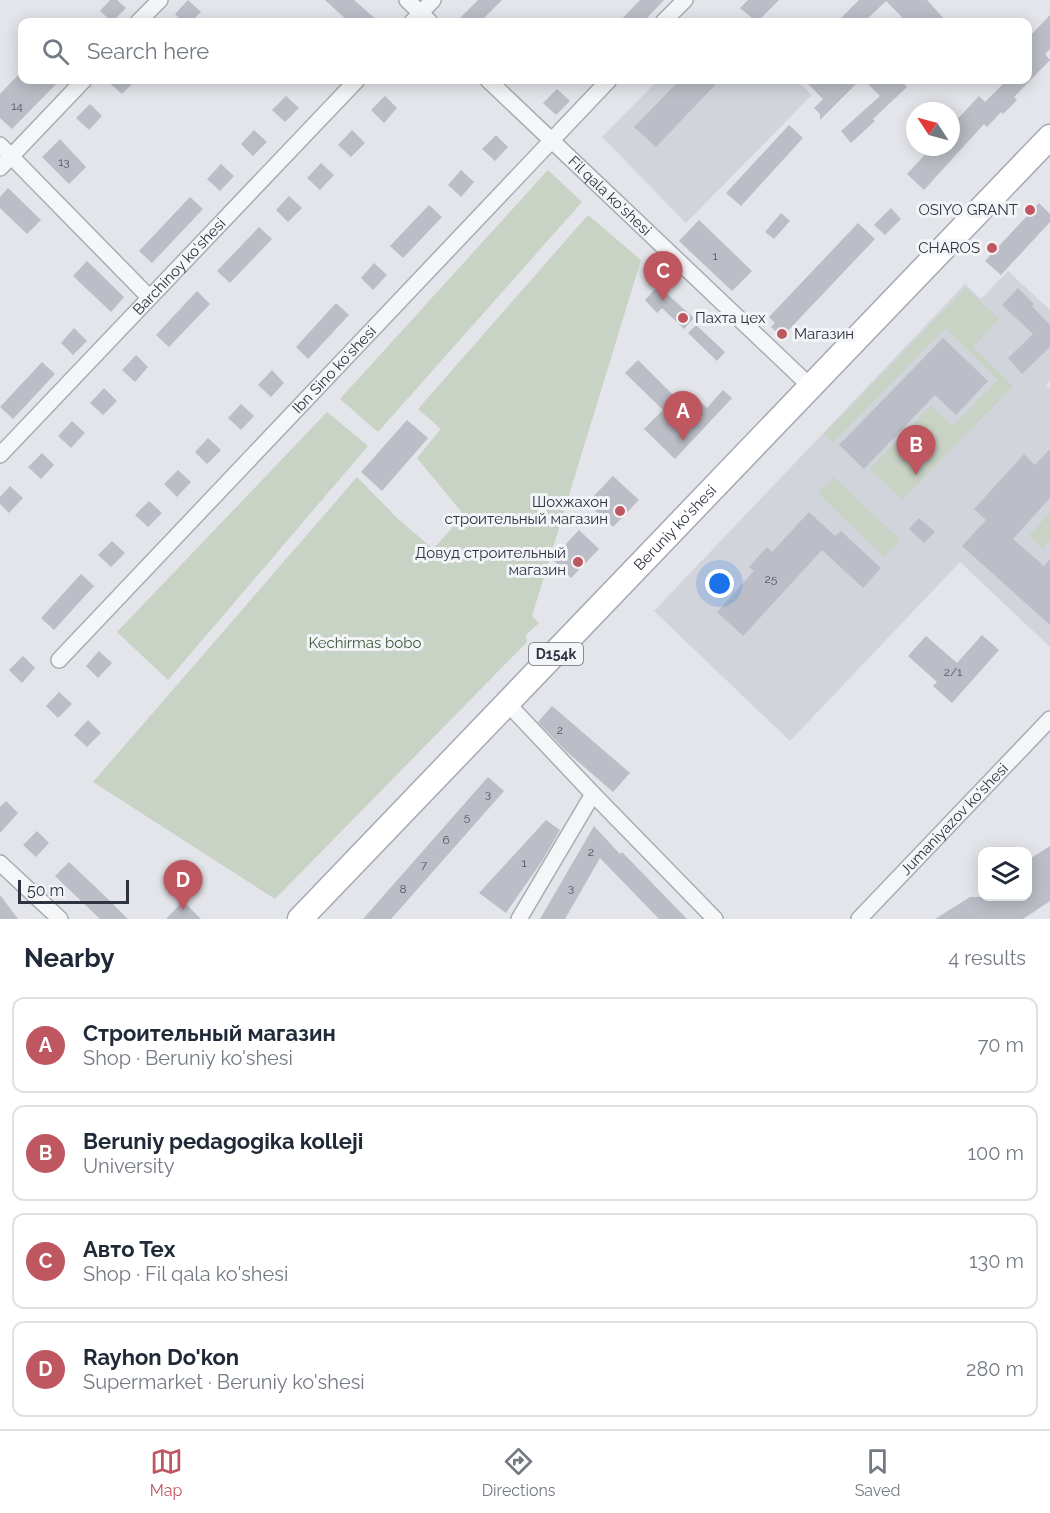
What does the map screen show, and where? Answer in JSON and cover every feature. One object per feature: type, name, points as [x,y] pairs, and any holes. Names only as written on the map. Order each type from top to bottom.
[{"type":"main road","name":"Beruniy ko'shesi","points":[[306,917],[1050,137]]},
{"type":"street","points":[[142,18],[160,0]]},
{"type":"street","points":[[407,0],[420,18]]},
{"type":"street","points":[[422,18],[433,0]]},
{"type":"street","points":[[667,18],[685,0]]},
{"type":"street","points":[[0,168],[6,150],[80,84]]},
{"type":"street","name":"Barchinoy ko'shesi","points":[[0,455],[353,84]]},
{"type":"street","name":"Fil qala ko'shesi","points":[[492,84],[811,387]]},
{"type":"street","name":"Ibn Sino ko'shesi","points":[[59,660],[605,84]]},
{"type":"street","points":[[6,150],[149,297]]},
{"type":"street","points":[[508,704],[715,919]]},
{"type":"street","name":"Jumaniyazov ko'shesi","points":[[859,919],[1050,719]]},
{"type":"street","points":[[519,919],[593,794]]},
{"type":"street","points":[[0,863],[60,919]]},
{"type":"shaded area","points":[[654,84],[800,84],[812,95],[686,223],[602,137]]},
{"type":"shaded area","points":[[1008,271],[1050,310],[1050,381],[1046,386],[1050,389],[1050,647],[960,562],[790,741],[654,611],[965,284],[981,299]]},
{"type":"green space","points":[[548,170],[582,202],[378,432],[340,399]]},
{"type":"green space","name":"Kechirmas bobo","points":[[588,215],[641,260],[532,616],[539,623],[526,635],[527,642],[275,899],[93,782],[357,477],[398,519],[433,549],[464,515],[417,458],[441,429],[418,409]]},
{"type":"green space","points":[[966,288],[999,319],[973,347],[1013,386],[902,500],[870,469],[931,405],[953,426],[998,380],[945,328],[833,443],[824,434]]},
{"type":"green space","points":[[327,412],[368,446],[168,680],[117,632]]},
{"type":"green space","points":[[834,477],[900,540],[884,557],[818,493]]},
{"type":"green space","points":[[1050,512],[1050,540],[1043,548],[1029,536]]},
{"type":"building","points":[[110,0],[117,0],[126,8],[116,18],[108,18],[100,11]]},
{"type":"building","points":[[188,0],[201,12],[195,18],[179,18],[175,14]]},
{"type":"building","points":[[325,0],[354,0],[374,18],[345,18]]},
{"type":"building","points":[[478,0],[502,0],[484,18],[460,18]]},
{"type":"building","points":[[640,0],[664,0],[647,18],[623,18]]},
{"type":"building","points":[[748,0],[779,0],[761,18],[752,18],[740,8]]},
{"type":"building","points":[[859,0],[927,0],[943,18],[901,18],[886,1],[868,18],[841,18]]},
{"type":"building","points":[[1050,15],[1050,49],[1045,54],[1050,60],[1032,78],[1032,34]]},
{"type":"building","points":[[18,75],[18,84],[56,84],[12,129],[0,118],[0,94]]},
{"type":"building","points":[[111,84],[132,84],[122,94]]},
{"type":"building","points":[[676,84],[715,85],[656,147],[634,127]]},
{"type":"building","points":[[808,84],[856,84],[820,120],[820,114],[814,108],[823,99]]},
{"type":"building","points":[[868,84],[904,84],[907,87],[851,143],[841,131],[880,96]]},
{"type":"building","points":[[1003,84],[1027,84],[1014,97],[1017,100],[1003,114],[1001,112],[987,127],[984,124],[960,150],[960,116],[979,96],[985,102]]},
{"type":"building","points":[[557,89],[570,101],[556,115],[543,103]]},
{"type":"building","points":[[286,96],[299,108],[285,122],[272,110]]},
{"type":"building","points":[[385,96],[397,108],[384,123],[371,110]]},
{"type":"building","points":[[90,104],[102,116],[89,130],[76,118]]},
{"type":"building","points":[[789,125],[803,138],[741,206],[726,193]]},
{"type":"building","points":[[254,130],[267,142],[253,156],[241,144]]},
{"type":"building","points":[[352,130],[365,143],[351,157],[338,145]]},
{"type":"building","points":[[496,135],[508,147],[495,161],[482,149]]},
{"type":"building","points":[[60,139],[86,167],[69,184],[42,157]]},
{"type":"building","points":[[924,156],[955,156],[924,190],[907,174]]},
{"type":"building","points":[[321,163],[334,175],[320,190],[307,178]]},
{"type":"building","points":[[221,164],[234,176],[220,191],[207,179]]},
{"type":"building","points":[[461,170],[474,182],[461,197],[448,185]]},
{"type":"building","points":[[8,188],[41,220],[27,234],[0,208],[0,197]]},
{"type":"building","points":[[289,196],[302,208],[288,222],[276,210]]},
{"type":"building","points":[[190,197],[203,209],[152,263],[139,251]]},
{"type":"building","points":[[1039,203],[1050,214],[1050,222],[1001,275],[985,261]]},
{"type":"building","points":[[429,205],[442,217],[403,258],[390,246]]},
{"type":"building","points":[[891,208],[901,219],[885,235],[874,225]]},
{"type":"building","points":[[781,213],[790,221],[774,239],[765,232]]},
{"type":"building","points":[[699,220],[752,271],[732,291],[679,241]]},
{"type":"building","points":[[858,223],[875,239],[782,337],[771,327],[775,323],[769,317]]},
{"type":"building","points":[[259,227],[272,239],[230,283],[217,271]]},
{"type":"building","points":[[87,261],[124,297],[111,312],[73,276]]},
{"type":"building","points":[[374,263],[387,275],[373,290],[361,278]]},
{"type":"building","points":[[658,286],[694,318],[684,329],[662,308],[657,313],[645,300]]},
{"type":"building","points":[[1018,288],[1050,325],[1050,347],[1022,374],[1008,358],[1033,334],[1002,305]]},
{"type":"building","points":[[197,291],[210,304],[169,347],[156,335]]},
{"type":"building","points":[[336,303],[349,315],[308,359],[296,347]]},
{"type":"building","points":[[696,325],[725,352],[717,361],[688,333]]},
{"type":"building","points":[[74,328],[87,341],[73,355],[61,343]]},
{"type":"building","points":[[943,338],[988,381],[956,415],[935,395],[864,469],[839,445]]},
{"type":"building","points":[[136,355],[148,367],[135,382],[122,370]]},
{"type":"building","points":[[638,360],[684,406],[694,396],[707,408],[723,390],[732,398],[675,459],[644,429],[663,410],[625,373]]},
{"type":"building","points":[[42,362],[55,374],[13,419],[0,407]]},
{"type":"building","points":[[272,370],[284,383],[271,397],[258,385]]},
{"type":"building","points":[[104,388],[117,401],[103,415],[90,403]]},
{"type":"building","points":[[241,404],[254,416],[241,430],[228,418]]},
{"type":"building","points":[[407,420],[428,438],[382,491],[361,472]]},
{"type":"building","points":[[72,421],[85,433],[71,448],[58,436]]},
{"type":"building","points":[[208,438],[221,450],[207,464],[195,452]]},
{"type":"building","points":[[1050,449],[1050,498],[1013,539],[1044,566],[1050,559],[1050,625],[962,546],[986,520],[974,509],[1024,454],[1035,465]]},
{"type":"building","points":[[42,453],[54,465],[41,479],[28,467]]},
{"type":"building","points":[[178,470],[191,482],[177,497],[164,484]]},
{"type":"building","points":[[613,476],[639,500],[613,527],[587,503]]},
{"type":"building","points":[[10,486],[23,498],[9,513],[0,504],[0,497]]},
{"type":"building","points":[[149,501],[162,513],[148,527],[135,515]]},
{"type":"building","points":[[809,512],[835,536],[841,531],[881,568],[863,588],[822,550],[743,636],[717,612],[754,571],[749,567],[767,547],[772,552]]},
{"type":"building","points":[[919,518],[935,532],[924,543],[909,529]]},
{"type":"building","points":[[579,530],[599,549],[571,578],[552,559]]},
{"type":"building","points":[[112,541],[125,553],[111,567],[98,555]]},
{"type":"building","points":[[81,574],[94,586],[54,630],[41,618]]},
{"type":"building","points":[[982,635],[999,650],[952,703],[933,686],[937,682],[908,656],[926,636],[957,663]]},
{"type":"building","points":[[99,651],[112,663],[98,678],[86,666]]},
{"type":"building","points":[[23,656],[35,668],[22,683],[9,670]]},
{"type":"building","points":[[59,692],[72,704],[58,718],[46,706]]},
{"type":"building","points":[[552,706],[630,773],[613,792],[567,752],[538,722]]},
{"type":"building","points":[[88,720],[101,733],[87,747],[74,735]]},
{"type":"building","points":[[488,777],[504,791],[391,919],[363,919]]},
{"type":"building","points":[[6,801],[18,813],[0,833],[0,807]]},
{"type":"building","points":[[546,820],[560,830],[542,861],[506,913],[479,893]]},
{"type":"building","points":[[594,826],[687,919],[659,919],[600,858],[565,919],[540,919]]},
{"type":"building","points":[[37,831],[49,843],[36,857],[23,845]]},
{"type":"building","points":[[1050,846],[1050,901],[1023,919],[935,919],[970,897],[978,897],[978,901],[1032,901],[1032,857]]},
{"type":"building","points":[[69,862],[128,919],[100,919],[55,876]]},
{"type":"building","points":[[0,895],[18,919],[0,919]]},
{"type":"building","points":[[183,901],[201,919],[166,919]]},
{"type":"place","name":"OSIYO GRANT","points":[[1030,210]]},
{"type":"place","name":"CHAROS","points":[[992,248]]},
{"type":"place","name":"Авто Тех","points":[[663,301]]},
{"type":"place","name":"Пахта цех","points":[[683,318]]},
{"type":"place","name":"Магазин","points":[[782,334]]},
{"type":"place","name":"Строительный магазин","points":[[683,441]]},
{"type":"place","name":"Beruniy pedagogika kolleji","points":[[916,475]]},
{"type":"place","name":"Шохжахон строительный магазин","points":[[620,511]]},
{"type":"place","name":"Довуд строительный магазин","points":[[578,562]]},
{"type":"place","name":"Rayhon Do'kon","points":[[183,910]]}]
